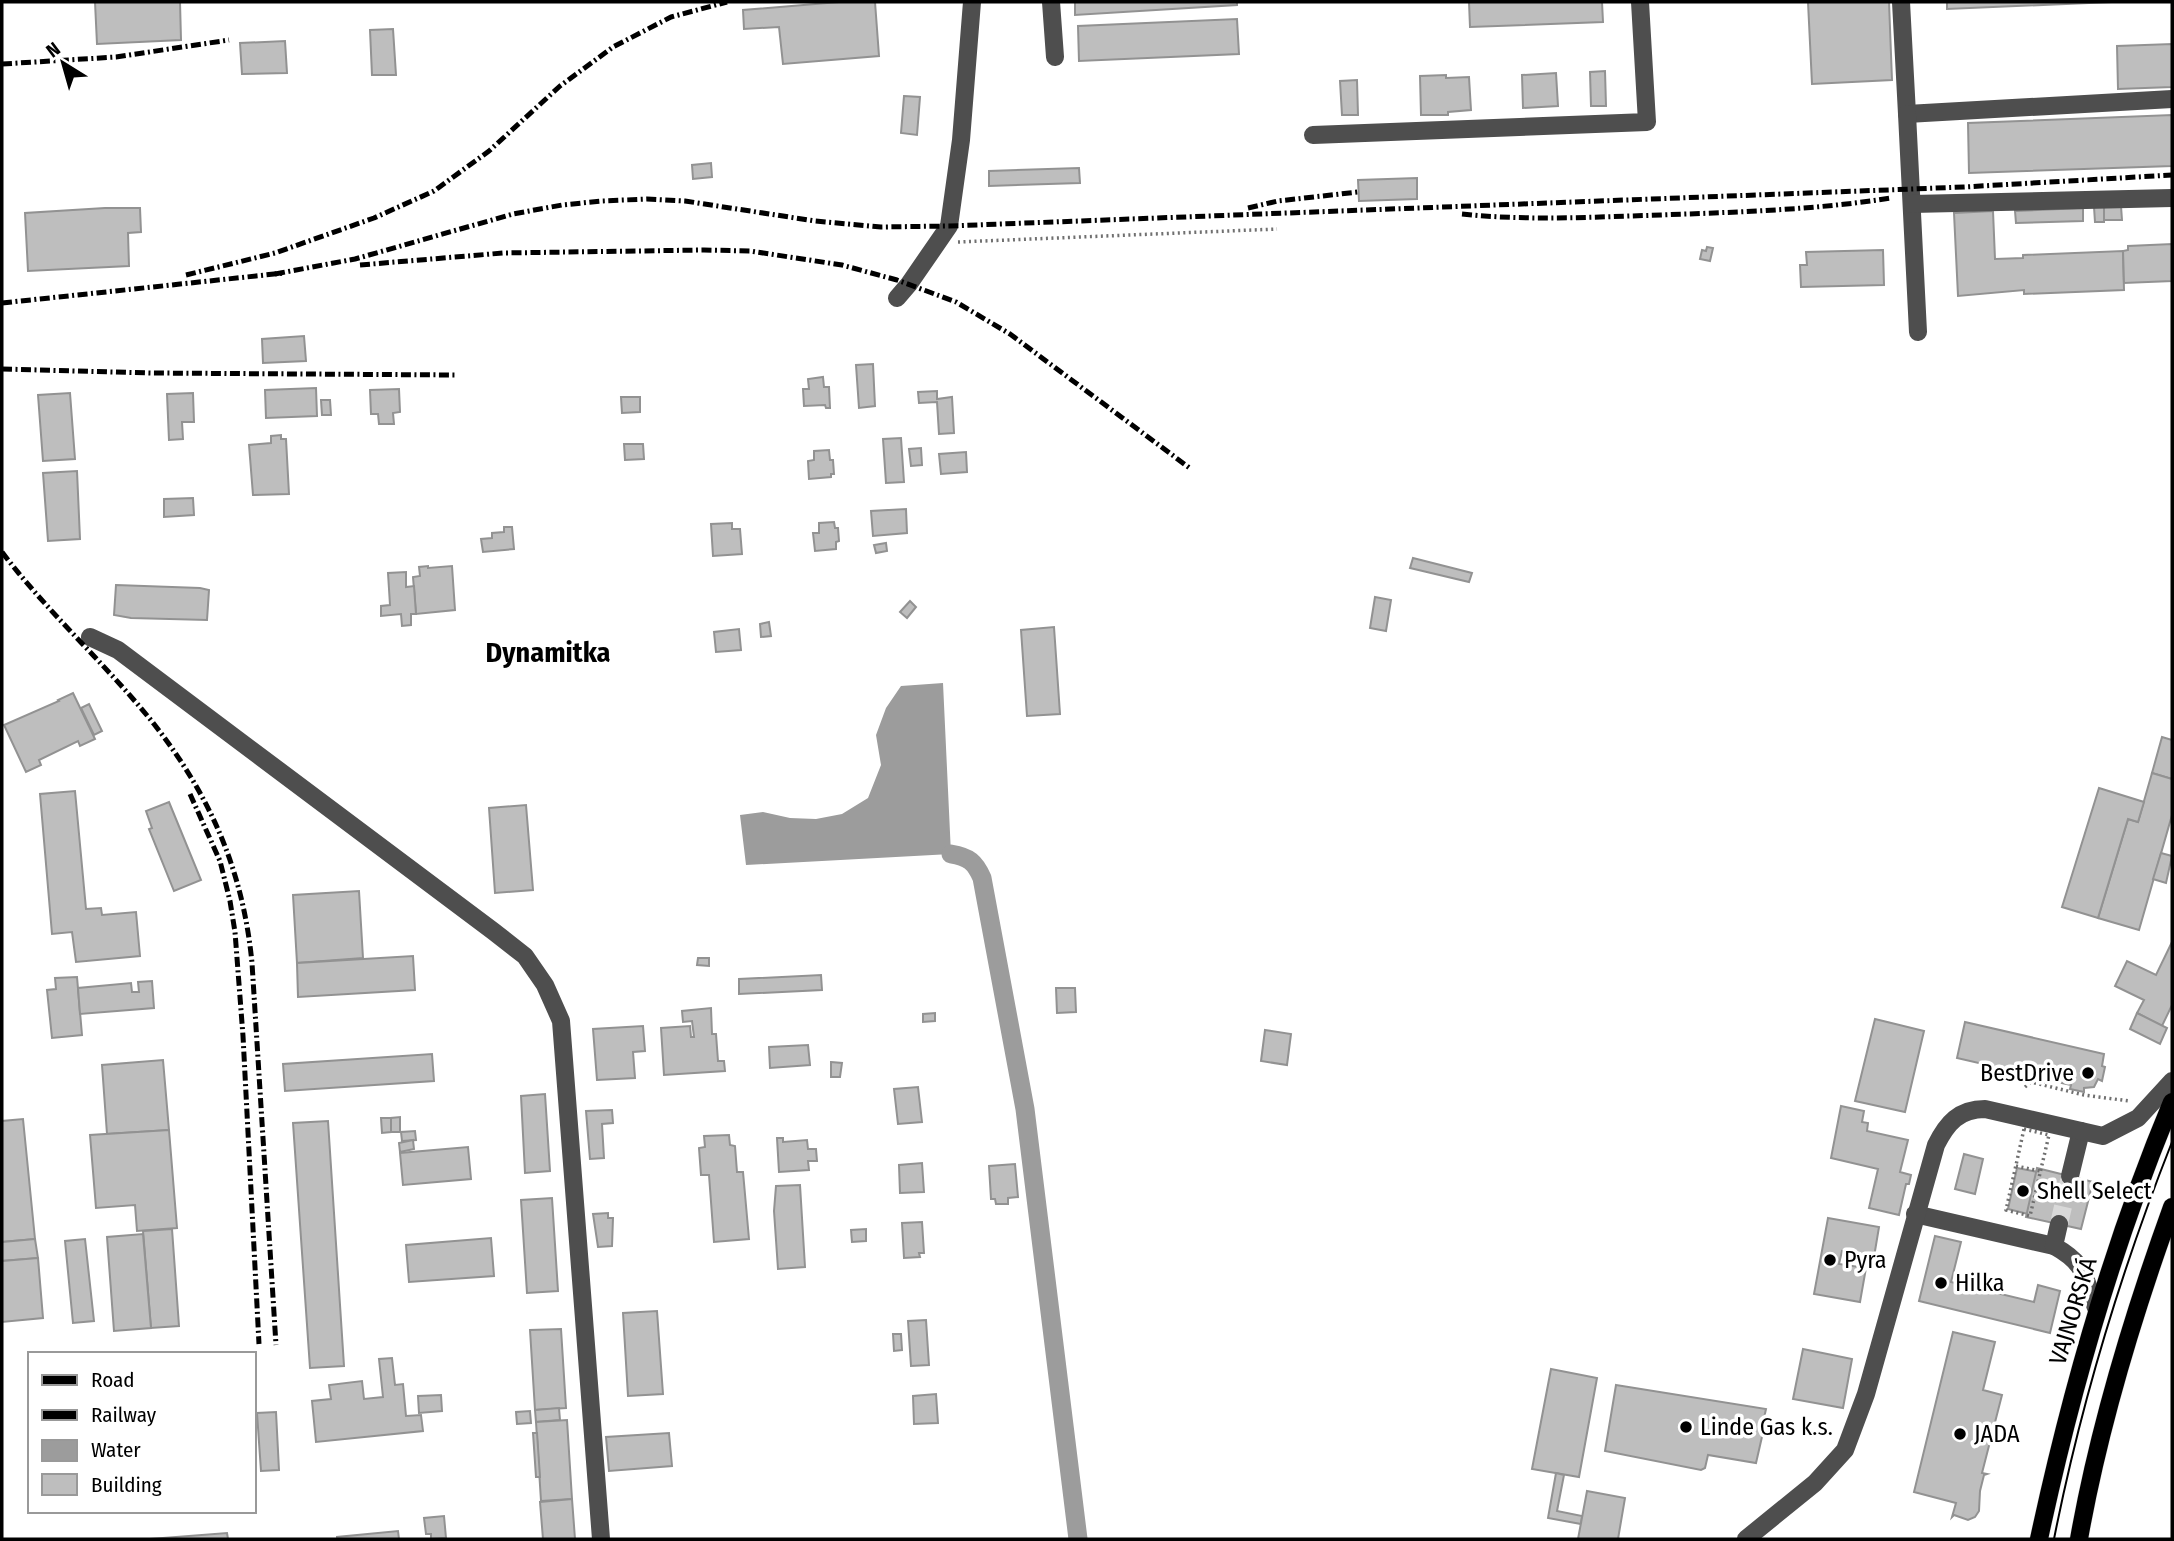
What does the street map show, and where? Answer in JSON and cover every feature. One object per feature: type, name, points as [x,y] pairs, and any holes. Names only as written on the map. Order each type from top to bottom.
[{"type":"main road","name":"VAJNORSKÁ","points":[[2039,1539],[2097,1310],[2135,1198],[2172,1102]]},
{"type":"main road","points":[[2078,1539],[2118,1376],[2172,1207]]},
{"type":"street","points":[[897,298],[948,226],[956,177],[972,2]]},
{"type":"street","points":[[1051,2],[1055,57]]},
{"type":"street","points":[[1313,135],[1647,121],[1640,2]]},
{"type":"street","points":[[1901,2],[1918,332]]},
{"type":"street","points":[[1907,114],[2172,99]]},
{"type":"street","points":[[1912,204],[2172,198]]},
{"type":"street","points":[[90,637],[118,650],[493,931],[525,957],[545,985],[561,1021],[601,1539]]},
{"type":"street","points":[[1746,1539],[1815,1483],[1845,1450],[1866,1394],[1936,1144],[1949,1123],[1963,1112],[1985,1109],[2103,1136],[2138,1118],[2172,1081]]},
{"type":"street","points":[[2070,1176],[2081,1130]]},
{"type":"street","points":[[1913,1220],[2054,1246],[2078,1263],[2097,1310]]},
{"type":"street","points":[[2054,1246],[2059,1224]]},
{"type":"path","points":[[938,243],[1277,229]]},
{"type":"path","points":[[2025,1087],[2031,1082],[2084,1095],[2138,1103]]},
{"type":"path","points":[[2024,1129],[2049,1135],[2040,1171],[2030,1216],[2006,1210],[2024,1129]]},
{"type":"path","points":[[2016,1166],[2040,1171]]},
{"type":"water","points":[[943,683],[951,854],[746,865],[740,815],[763,812],[790,818],[816,819],[842,814],[868,798],[881,765],[876,735],[886,708],[901,686]]},
{"type":"building","points":[[95,2],[180,2],[181,40],[97,44]]},
{"type":"building","points":[[839,2],[875,2],[879,56],[783,64],[779,27],[744,29],[743,10]]},
{"type":"building","points":[[1075,2],[1237,2],[1237,5],[1075,15]]},
{"type":"building","points":[[1469,2],[1602,2],[1603,22],[1470,27]]},
{"type":"building","points":[[1808,2],[1889,2],[1892,80],[1812,84]]},
{"type":"building","points":[[1947,2],[2112,2],[1947,9]]},
{"type":"building","points":[[1237,19],[1239,54],[1079,61],[1078,26]]},
{"type":"building","points":[[393,29],[396,75],[372,75],[370,30]]},
{"type":"building","points":[[285,41],[287,73],[242,74],[240,43]]},
{"type":"building","points":[[2172,44],[2172,87],[2118,89],[2117,46]]},
{"type":"building","points":[[1605,71],[1606,106],[1591,106],[1590,72]]},
{"type":"building","points":[[1556,73],[1558,106],[1523,108],[1522,75]]},
{"type":"building","points":[[1446,75],[1446,78],[1469,77],[1471,110],[1448,112],[1448,115],[1421,115],[1420,76]]},
{"type":"building","points":[[1357,80],[1358,115],[1342,115],[1340,81]]},
{"type":"building","points":[[904,96],[920,97],[917,135],[901,133]]},
{"type":"building","points":[[2172,115],[2172,166],[1969,173],[1968,123]]},
{"type":"building","points":[[711,163],[712,177],[693,179],[692,165]]},
{"type":"building","points":[[1079,168],[1080,183],[989,186],[989,171]]},
{"type":"building","points":[[1417,178],[1417,199],[1359,201],[1358,180]]},
{"type":"building","points":[[2121,206],[2122,220],[2104,220],[2104,207]]},
{"type":"building","points":[[2094,207],[2104,207],[2104,222],[2095,222]]},
{"type":"building","points":[[140,208],[141,232],[128,233],[129,266],[28,271],[25,213]]},
{"type":"building","points":[[2083,208],[2083,221],[2016,223],[2015,211]]},
{"type":"building","points":[[1993,211],[1995,259],[2023,258],[2023,255],[2123,251],[2124,290],[2024,294],[2024,290],[1958,296],[1954,213]]},
{"type":"building","points":[[2172,244],[2172,281],[2124,283],[2123,251],[2128,250],[2128,246]]},
{"type":"building","points":[[1707,247],[1713,248],[1710,261],[1700,259],[1702,250],[1706,251]]},
{"type":"building","points":[[1883,250],[1884,285],[1801,287],[1800,265],[1807,265],[1806,252]]},
{"type":"building","points":[[304,336],[306,361],[263,363],[262,339]]},
{"type":"building","points":[[873,364],[875,406],[859,408],[856,365]]},
{"type":"building","points":[[823,377],[824,387],[829,387],[830,408],[825,405],[804,406],[803,389],[809,389],[808,379]]},
{"type":"building","points":[[316,388],[317,416],[266,418],[265,390]]},
{"type":"building","points":[[399,389],[400,412],[393,413],[394,424],[379,424],[378,414],[371,414],[370,390]]},
{"type":"building","points":[[937,391],[937,399],[952,397],[954,433],[939,434],[937,402],[919,403],[918,392]]},
{"type":"building","points":[[70,393],[75,459],[43,461],[38,395]]},
{"type":"building","points":[[193,393],[194,422],[182,422],[183,439],[169,440],[167,394]]},
{"type":"building","points":[[621,397],[640,397],[640,412],[622,413]]},
{"type":"building","points":[[321,400],[330,400],[331,415],[322,415]]},
{"type":"building","points":[[281,435],[281,439],[286,439],[289,494],[253,495],[249,445],[271,443],[271,436]]},
{"type":"building","points":[[901,438],[904,482],[886,483],[883,439]]},
{"type":"building","points":[[624,444],[643,444],[644,459],[625,460]]},
{"type":"building","points":[[921,448],[922,465],[911,466],[909,449]]},
{"type":"building","points":[[829,450],[834,474],[831,474],[831,477],[809,479],[808,461],[814,460],[814,451]]},
{"type":"building","points":[[966,452],[967,472],[941,474],[939,454]]},
{"type":"building","points":[[77,471],[80,539],[48,541],[43,473]]},
{"type":"building","points":[[193,498],[194,515],[164,517],[164,499]]},
{"type":"building","points":[[906,509],[907,533],[873,536],[871,511]]},
{"type":"building","points":[[834,522],[835,528],[838,528],[839,541],[836,542],[836,549],[815,551],[813,533],[819,533],[819,523]]},
{"type":"building","points":[[732,523],[732,529],[740,529],[742,554],[713,556],[711,524]]},
{"type":"building","points":[[504,527],[512,527],[514,549],[483,552],[481,539],[492,538],[492,533],[504,532]]},
{"type":"building","points":[[886,543],[887,551],[876,553],[874,545]]},
{"type":"building","points":[[1413,558],[1472,573],[1469,582],[1410,568]]},
{"type":"building","points":[[452,566],[455,610],[416,614],[413,577],[420,576],[419,567]]},
{"type":"building","points":[[406,572],[406,587],[414,586],[416,614],[411,614],[411,625],[402,626],[401,614],[381,616],[381,606],[390,605],[388,573]]},
{"type":"building","points":[[116,585],[209,590],[207,620],[114,615]]},
{"type":"building","points":[[1375,597],[1391,600],[1386,631],[1370,628]]},
{"type":"building","points":[[910,601],[916,607],[907,618],[900,612]]},
{"type":"building","points":[[769,622],[771,636],[761,637],[760,624]]},
{"type":"building","points":[[1054,627],[1060,714],[1027,716],[1021,630]]},
{"type":"building","points":[[739,629],[741,650],[716,652],[714,632]]},
{"type":"building","points":[[73,693],[95,739],[80,746],[78,741],[39,760],[41,765],[26,772],[4,725]]},
{"type":"building","points":[[89,704],[102,731],[94,735],[81,708]]},
{"type":"building","points":[[2162,737],[2172,740],[2172,779],[2152,773]]},
{"type":"building","points":[[2152,773],[2172,779],[2172,815],[2139,930],[2098,918],[2128,819],[2138,822]]},
{"type":"building","points":[[2099,788],[2144,802],[2138,822],[2128,819],[2098,918],[2062,907]]},
{"type":"building","points":[[75,791],[86,909],[101,908],[102,915],[136,912],[140,956],[76,962],[72,932],[52,934],[40,794]]},
{"type":"building","points":[[169,802],[201,880],[174,891],[149,829],[152,828],[146,811]]},
{"type":"building","points":[[526,805],[533,890],[495,893],[489,808]]},
{"type":"building","points":[[2161,853],[2172,856],[2166,883],[2153,879]]},
{"type":"building","points":[[359,891],[363,958],[297,963],[293,895]]},
{"type":"building","points":[[2172,942],[2172,1005],[2162,1026],[2137,1013],[2144,1000],[2115,986],[2127,961],[2156,975]]},
{"type":"building","points":[[413,956],[415,990],[298,997],[297,963]]},
{"type":"building","points":[[698,958],[709,958],[709,966],[697,965]]},
{"type":"building","points":[[821,975],[822,990],[739,994],[739,979]]},
{"type":"building","points":[[77,977],[82,1035],[52,1038],[47,990],[56,989],[55,978]]},
{"type":"building","points":[[152,981],[154,1008],[80,1014],[78,988],[131,983],[132,992],[139,992],[138,982]]},
{"type":"building","points":[[1056,988],[1075,988],[1076,1012],[1057,1013]]},
{"type":"building","points":[[711,1008],[712,1034],[716,1034],[718,1061],[724,1061],[725,1071],[664,1075],[661,1028],[690,1026],[691,1037],[694,1037],[692,1021],[683,1022],[682,1011]]},
{"type":"building","points":[[935,1013],[935,1021],[923,1022],[923,1014]]},
{"type":"building","points":[[2137,1013],[2167,1028],[2160,1044],[2130,1029]]},
{"type":"building","points":[[1875,1019],[1924,1031],[1905,1112],[1855,1101]]},
{"type":"building","points":[[1965,1022],[2104,1054],[2102,1081],[2098,1079],[2094,1087],[2084,1088],[2084,1092],[2070,1089],[2071,1085],[2034,1080],[2035,1076],[1957,1058]]},
{"type":"building","points":[[643,1026],[645,1051],[633,1052],[635,1078],[597,1080],[593,1029]]},
{"type":"building","points":[[1265,1030],[1291,1034],[1287,1065],[1261,1061]]},
{"type":"building","points":[[808,1045],[810,1065],[770,1068],[769,1047]]},
{"type":"building","points":[[432,1054],[434,1081],[285,1091],[283,1064]]},
{"type":"building","points":[[163,1060],[169,1130],[107,1134],[102,1065]]},
{"type":"building","points":[[831,1062],[842,1063],[840,1077],[831,1077]]},
{"type":"building","points":[[918,1087],[922,1122],[898,1124],[894,1089]]},
{"type":"building","points":[[545,1094],[550,1171],[525,1173],[521,1096]]},
{"type":"building","points":[[1841,1106],[1864,1111],[1862,1122],[1868,1123],[1867,1131],[1908,1140],[1900,1172],[1911,1175],[1909,1184],[1906,1184],[1899,1215],[1869,1208],[1878,1169],[1831,1158]]},
{"type":"building","points":[[612,1110],[613,1123],[602,1124],[604,1158],[590,1159],[586,1111]]},
{"type":"building","points":[[400,1117],[400,1132],[391,1132],[391,1118]]},
{"type":"building","points":[[381,1118],[391,1118],[391,1132],[382,1133]]},
{"type":"building","points":[[23,1119],[35,1239],[2,1242],[2,1121]]},
{"type":"building","points":[[328,1121],[344,1366],[310,1368],[293,1123]]},
{"type":"building","points":[[169,1130],[177,1228],[137,1231],[135,1205],[96,1208],[90,1135]]},
{"type":"building","points":[[415,1131],[416,1140],[402,1141],[401,1132]]},
{"type":"building","points":[[729,1135],[730,1145],[735,1146],[737,1172],[743,1172],[749,1239],[714,1242],[709,1175],[701,1175],[699,1148],[705,1147],[704,1136]]},
{"type":"building","points":[[777,1138],[783,1138],[783,1142],[807,1140],[808,1149],[816,1149],[817,1161],[808,1161],[809,1170],[779,1172]]},
{"type":"building","points":[[413,1140],[414,1149],[400,1152],[399,1143]]},
{"type":"building","points":[[468,1147],[471,1179],[403,1185],[400,1153]]},
{"type":"building","points":[[1964,1154],[1983,1159],[1975,1194],[1955,1189]]},
{"type":"building","points":[[922,1163],[924,1192],[900,1193],[899,1165]]},
{"type":"building","points":[[1015,1164],[1018,1197],[1008,1198],[1008,1204],[996,1204],[995,1199],[991,1199],[989,1166]]},
{"type":"building","name":"Shell Select","points":[[2017,1168],[2038,1172],[2028,1214],[2008,1209]]},
{"type":"building","points":[[2037,1168],[2093,1182],[2081,1229],[2026,1217]]},
{"type":"building","points":[[800,1185],[805,1267],[778,1269],[774,1211],[776,1186]]},
{"type":"building","points":[[552,1198],[558,1291],[527,1293],[521,1200]]},
{"type":"building","points":[[608,1213],[608,1218],[613,1218],[612,1246],[598,1247],[593,1214]]},
{"type":"building","name":"Pyra","points":[[1828,1218],[1879,1227],[1874,1257],[1842,1251],[1839,1264],[1866,1268],[1860,1302],[1814,1294]]},
{"type":"building","points":[[922,1222],[924,1253],[919,1253],[920,1257],[904,1258],[902,1223]]},
{"type":"building","points":[[172,1229],[179,1326],[151,1328],[143,1231]]},
{"type":"building","points":[[866,1229],[866,1241],[852,1242],[851,1230]]},
{"type":"building","points":[[143,1234],[151,1328],[114,1331],[107,1237]]},
{"type":"building","name":"Hilka","points":[[1935,1236],[1961,1242],[1951,1282],[2034,1302],[2038,1285],[2060,1291],[2050,1333],[1919,1301]]},
{"type":"building","points":[[491,1238],[494,1276],[409,1282],[406,1245]]},
{"type":"building","points":[[35,1239],[38,1258],[2,1261],[2,1242]]},
{"type":"building","points":[[85,1239],[94,1321],[73,1323],[65,1241]]},
{"type":"building","points":[[38,1258],[43,1318],[2,1322],[2,1261]]},
{"type":"building","points":[[657,1311],[663,1394],[628,1396],[623,1313]]},
{"type":"building","points":[[926,1320],[929,1365],[911,1366],[908,1321]]},
{"type":"building","points":[[561,1329],[566,1408],[535,1410],[530,1330]]},
{"type":"building","name":"JADA","points":[[1953,1332],[1995,1342],[1983,1390],[2002,1395],[1982,1473],[1987,1474],[1984,1475],[1980,1491],[1979,1511],[1975,1517],[1968,1520],[1954,1515],[1952,1517],[1956,1503],[1914,1492]]},
{"type":"building","points":[[893,1334],[901,1334],[902,1350],[894,1351]]},
{"type":"building","points":[[1803,1349],[1852,1359],[1843,1408],[1793,1399]]},
{"type":"building","points":[[392,1358],[395,1385],[403,1384],[406,1416],[421,1415],[423,1431],[316,1442],[312,1401],[331,1399],[329,1385],[362,1381],[364,1399],[383,1397],[379,1359]]},
{"type":"building","points":[[1551,1369],[1597,1378],[1579,1477],[1532,1469]]},
{"type":"building","name":"Linde Gas k.s.","points":[[1616,1385],[1766,1409],[1756,1463],[1708,1455],[1705,1468],[1701,1470],[1605,1451]]},
{"type":"building","points":[[936,1394],[938,1423],[914,1424],[913,1396]]},
{"type":"building","points":[[441,1395],[442,1411],[419,1413],[418,1396]]},
{"type":"building","points":[[559,1408],[560,1420],[536,1422],[535,1410]]},
{"type":"building","points":[[530,1411],[531,1423],[517,1424],[516,1412]]},
{"type":"building","points":[[276,1412],[279,1470],[261,1471],[257,1413]]},
{"type":"building","points":[[567,1420],[572,1499],[541,1501],[536,1422]]},
{"type":"building","points":[[533,1433],[537,1433],[540,1477],[536,1477]]},
{"type":"building","points":[[669,1433],[672,1466],[609,1471],[606,1437]]},
{"type":"building","points":[[1556,1473],[1564,1475],[1557,1511],[1582,1516],[1581,1524],[1548,1518]]},
{"type":"building","points":[[1587,1491],[1625,1498],[1618,1539],[1578,1539]]},
{"type":"building","points":[[572,1499],[575,1539],[543,1539],[540,1502]]},
{"type":"building","points":[[444,1516],[446,1538],[431,1539],[431,1534],[426,1534],[424,1518]]},
{"type":"building","points":[[398,1531],[399,1539],[337,1539],[337,1537]]},
{"type":"building","points":[[227,1533],[228,1539],[150,1539]]},
{"type":"waterway","points":[[951,854],[971,861],[982,878],[1025,1109],[1078,1539]]},
{"type":"tunnel","points":[[2059,1224],[2070,1176]]},
{"type":"tram line","points":[[2054,1539],[2104,1338],[2119,1288],[2172,1142]]},
{"type":"railway","points":[[186,275],[275,253],[374,218],[434,191],[489,151],[560,86],[613,47],[671,17],[727,2]]},
{"type":"railway","points":[[2,64],[116,57],[229,40]]},
{"type":"railway","points":[[275,274],[355,259],[513,214],[602,201],[685,201],[815,221],[881,227],[949,226],[1964,187],[2172,175]]},
{"type":"railway","points":[[1248,208],[1278,201],[1358,192]]},
{"type":"railway","points":[[1462,214],[1536,218],[1661,215],[1805,208],[1891,198]]},
{"type":"railway","points":[[360,265],[503,253],[704,250],[750,251],[842,265],[897,280],[956,302],[1010,334],[1191,469]]},
{"type":"railway","points":[[2,303],[284,273]]},
{"type":"railway","points":[[2,369],[455,375]]},
{"type":"railway","points":[[2,552],[38,596],[136,702],[174,751],[208,807],[232,866],[248,929],[252,963],[276,1345]]},
{"type":"railway","points":[[190,794],[220,861],[235,932],[259,1344]]},
{"type":"place","name":"BestDrive","points":[[2088,1073]]},
{"type":"place","name":"Shell Select","points":[[2023,1191]]},
{"type":"place","name":"Pyra","points":[[1830,1260]]},
{"type":"place","name":"Hilka","points":[[1941,1283]]},
{"type":"place","name":"Linde Gas k.s.","points":[[1686,1427]]},
{"type":"place","name":"JADA","points":[[1960,1434]]},
{"type":"district","name":"Dynamitka","points":[[548,652]]}]
